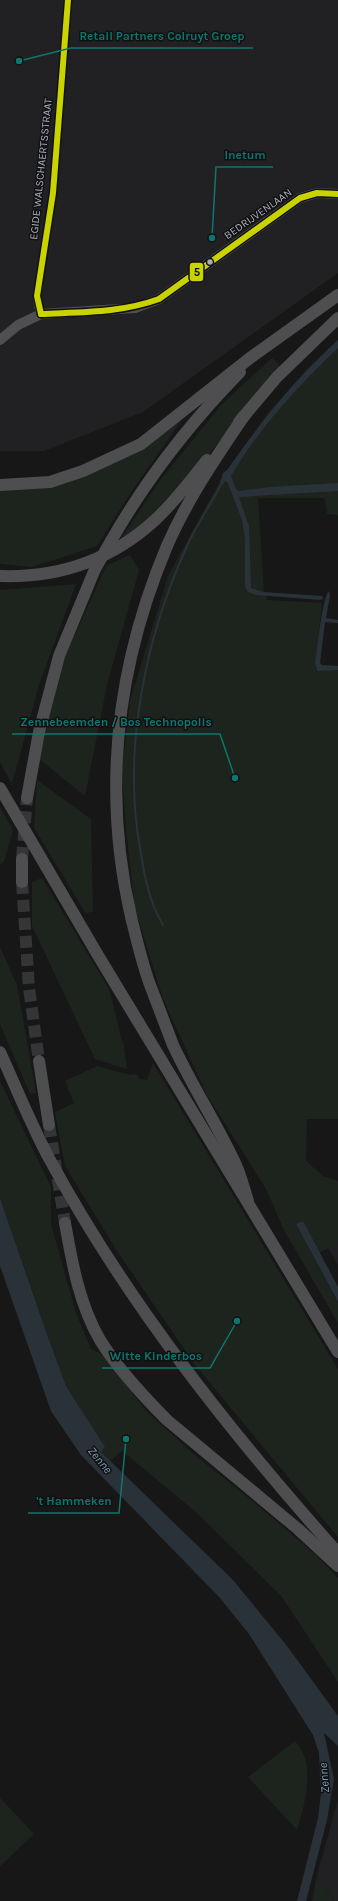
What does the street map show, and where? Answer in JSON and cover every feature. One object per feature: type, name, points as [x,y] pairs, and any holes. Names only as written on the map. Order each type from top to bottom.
[{"type":"highway","points":[[0,485],[50,482],[83,472],[141,444],[250,358],[338,295]]},
{"type":"highway","points":[[0,576],[28,576],[62,571],[98,559],[118,549],[155,520],[276,377],[338,318]]},
{"type":"highway","points":[[27,798],[39,732],[59,656],[95,569],[128,511],[164,458],[194,421],[264,349]]},
{"type":"highway","points":[[244,416],[210,467],[187,507],[168,545],[150,590],[136,634],[120,714],[116,753],[115,800],[118,846],[126,893],[138,945],[151,987],[174,1046],[236,1166],[248,1201]]},
{"type":"highway","points":[[0,788],[96,951],[338,1352]]},
{"type":"highway","points":[[22,859],[22,882]]},
{"type":"highway","points":[[0,1052],[49,1159],[137,1303],[229,1424],[292,1502],[338,1553]]},
{"type":"highway","points":[[38,1061],[49,1125]]},
{"type":"highway","points":[[65,1223],[74,1270],[85,1307],[100,1339],[122,1371],[147,1400],[167,1420],[298,1529],[338,1566]]},
{"type":"main road","name":"BEDRIJVENLAAN","points":[[41,314],[122,309],[142,306],[159,299],[300,198],[317,193],[338,194]]},
{"type":"main road","points":[[0,340],[18,325],[41,314]]},
{"type":"street","name":"EGIDE WALSCHAERTSSTRAAT","points":[[41,314],[37,296],[44,260],[53,193],[68,0]]},
{"type":"shaded area","points":[[0,0],[338,0],[338,273],[143,412],[44,451],[0,451]]},
{"type":"shaded area","points":[[338,340],[338,515],[327,514],[325,498],[258,498],[264,591],[267,600],[322,603],[315,668],[317,670],[338,670],[338,1119],[307,1119],[306,1161],[323,1176],[338,1181],[338,1243],[319,1253],[303,1221],[296,1224],[338,1303],[338,1323],[284,1230],[266,1189],[207,1095],[163,999],[135,908],[126,829],[122,771],[130,701],[168,576],[219,483],[267,414],[309,367]]},
{"type":"shaded area","points":[[272,358],[280,365],[207,456],[168,499],[125,538],[121,538],[161,479],[222,404]]},
{"type":"shaded area","points":[[184,417],[131,492],[97,546],[32,567],[0,564],[0,490],[64,484],[133,454]]},
{"type":"shaded area","points":[[130,555],[139,570],[107,685],[85,796],[38,758],[60,668],[106,566]]},
{"type":"shaded area","points":[[76,584],[39,685],[12,784],[0,762],[0,590]]},
{"type":"shaded area","points":[[37,780],[91,819],[93,911],[86,914],[34,828]]},
{"type":"shaded area","points":[[0,807],[13,830],[4,862],[0,865]]},
{"type":"shaded area","points":[[42,878],[109,989],[123,1041],[127,1069],[95,1059],[32,926],[32,882]]},
{"type":"shaded area","points":[[0,947],[17,985],[36,1093],[30,1094],[0,1024]]},
{"type":"shaded area","points":[[153,1063],[338,1369],[338,1537],[195,1365],[117,1251],[65,1166],[55,1112],[74,1103],[65,1081],[97,1066],[130,1075],[136,1074],[140,1079],[147,1080]]},
{"type":"shaded area","points":[[0,1081],[51,1187],[51,1224],[76,1313],[91,1349],[105,1356],[145,1410],[196,1456],[255,1503],[318,1557],[338,1578],[338,1682],[282,1597],[197,1513],[122,1451],[110,1461],[101,1452],[105,1447],[66,1386],[0,1198]]},
{"type":"shaded area","points":[[338,1243],[338,1265],[328,1248]]},
{"type":"shaded area","points":[[295,1741],[302,1750],[306,1761],[307,1772],[306,1796],[297,1830],[248,1777]]},
{"type":"shaded area","points":[[0,1798],[34,1834],[0,1866]]},
{"type":"shaded area","points":[[338,1800],[338,1901],[334,1901],[317,1875]]},
{"type":"shaded area","points":[[317,1875],[334,1901],[312,1901]]},
{"type":"water","points":[[338,340],[338,348],[280,408],[254,441],[231,476],[236,489],[239,491],[270,487],[338,483],[338,491],[239,497],[249,526],[251,588],[263,592],[322,596],[323,598],[321,600],[256,595],[248,592],[245,587],[245,539],[242,520],[228,483],[225,481],[223,485],[220,482],[223,473],[227,470],[252,435],[279,402],[307,370]]},
{"type":"water","points":[[329,591],[330,595],[326,618],[338,620],[338,623],[325,622],[320,663],[322,665],[338,666],[338,670],[317,671],[315,664],[320,625],[326,596]]},
{"type":"water","name":"Zenne","points":[[0,1198],[66,1386],[105,1447],[101,1452],[233,1580],[287,1646],[338,1716],[338,1746],[324,1733],[334,1779],[327,1820],[306,1901],[297,1901],[318,1818],[321,1793],[319,1753],[313,1735],[249,1634],[220,1598],[81,1455],[51,1411],[0,1266]]},
{"type":"water","points":[[303,1221],[338,1287],[338,1302],[296,1224]]},
{"type":"waterway","points":[[163,925],[154,907],[145,878],[140,848],[135,810],[134,771],[136,732],[150,654],[160,616],[173,579],[188,544],[223,481]]},
{"type":"tunnel","points":[[22,859],[27,798]]},
{"type":"tunnel","points":[[22,882],[29,988],[39,1061]]},
{"type":"tunnel","points":[[49,1125],[65,1223]]},
{"type":"transit line","name":"5","points":[[41,314],[37,296],[53,193],[68,0]]},
{"type":"transit line","name":"5","points":[[41,314],[116,309],[145,304],[159,299],[300,198],[317,193],[338,194]]},
{"type":"place","name":"Retail Partners Colruyt Groep","points":[[19,61]]},
{"type":"place","name":"Inetum","points":[[212,238]]},
{"type":"place","name":"Zennebeemden / Bos Technopolis","points":[[235,778]]},
{"type":"place","name":"Witte Kinderbos","points":[[237,1321]]},
{"type":"place","name":"'t Hammeken","points":[[126,1439]]}]
